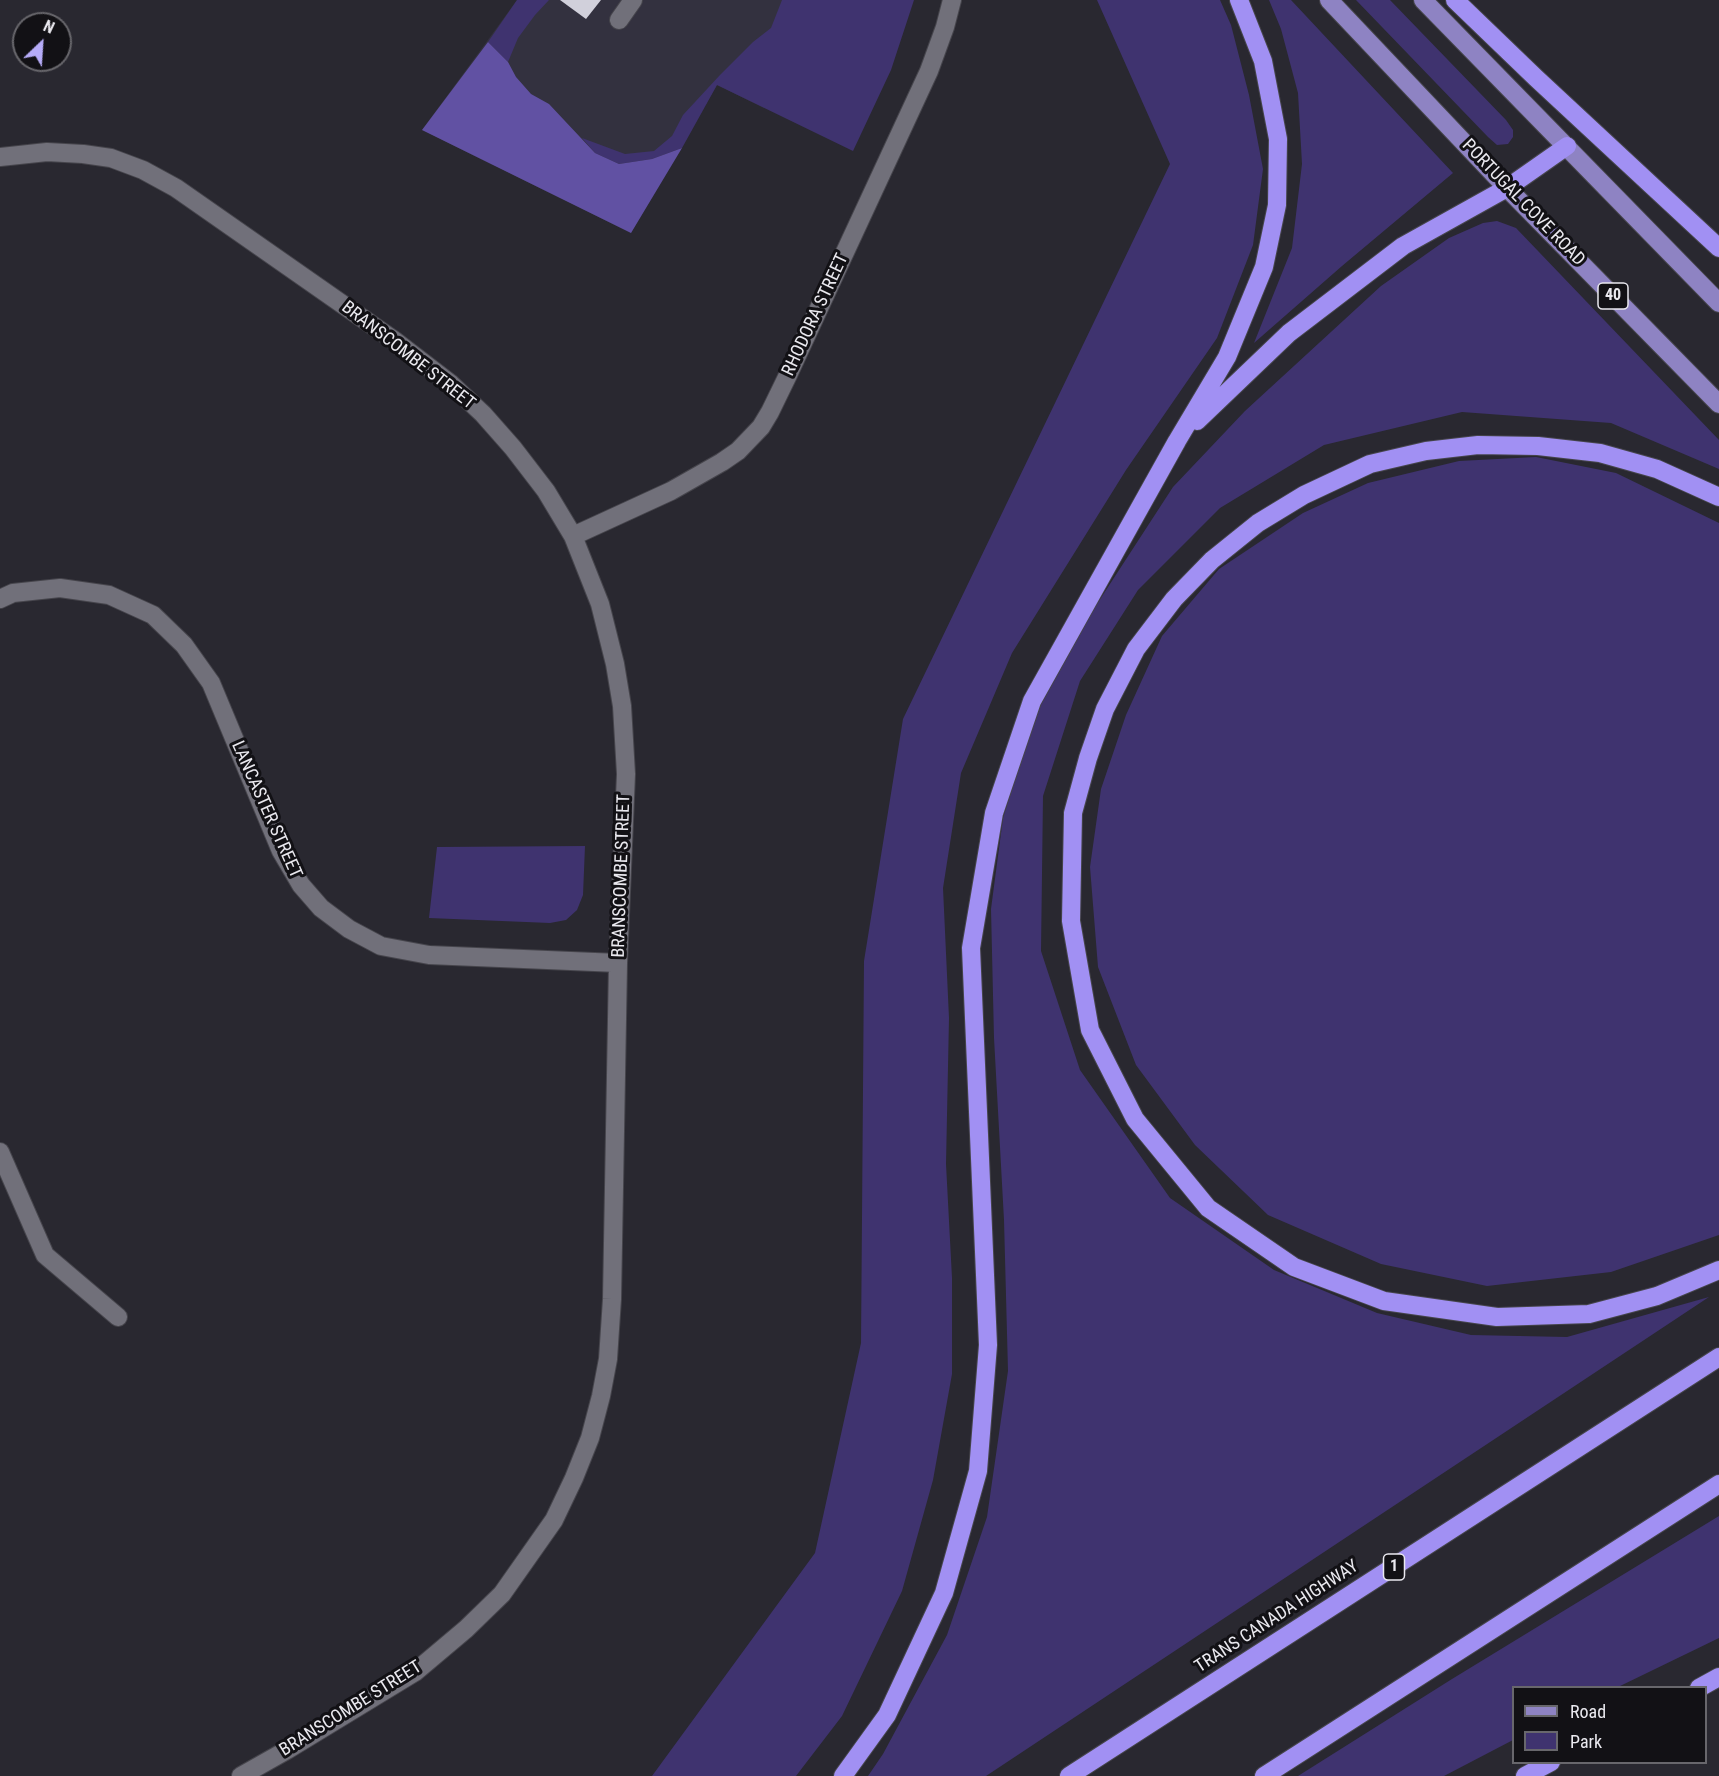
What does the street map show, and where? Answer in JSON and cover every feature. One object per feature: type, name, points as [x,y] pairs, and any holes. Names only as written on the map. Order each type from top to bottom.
[{"type":"highway","points":[[843,1776],[887,1715],[944,1593],[978,1471],[988,1345],[971,948],[994,813],[1032,701],[1177,441],[1227,357],[1264,267],[1277,206],[1278,139],[1263,61],[1239,0]]},
{"type":"highway","points":[[1455,0],[1719,248]]},
{"type":"highway","points":[[1177,441],[1289,333],[1404,246],[1507,188],[1567,146]]},
{"type":"highway","points":[[1719,497],[1657,469],[1600,453],[1538,446],[1478,445],[1426,451],[1370,464],[1304,495],[1258,523],[1212,560],[1174,599],[1136,650],[1105,709],[1088,758],[1073,813],[1071,921],[1090,1030],[1135,1119],[1208,1208],[1294,1267],[1384,1301],[1497,1317],[1589,1314],[1657,1296],[1719,1270]]},
{"type":"highway","name":"TRANS CANADA HIGHWAY","points":[[1069,1776],[1719,1357]]},
{"type":"highway","points":[[1264,1776],[1719,1484]]},
{"type":"highway","points":[[1703,1686],[1719,1677]]},
{"type":"highway","points":[[1525,1776],[1547,1764]]},
{"type":"main road","name":"PORTUGAL COVE ROAD","points":[[1329,0],[1507,188],[1719,404]]},
{"type":"main road","points":[[1423,0],[1719,303]]},
{"type":"street","points":[[619,20],[633,0]]},
{"type":"street","name":"RHODORA STREET","points":[[573,536],[671,491],[722,462],[738,451],[761,427],[784,385],[929,71],[952,0]]},
{"type":"street","name":"BRANSCOMBE STREET","points":[[0,157],[47,152],[83,154],[111,158],[143,170],[176,188],[395,341],[451,384],[483,414],[513,448],[546,491],[573,536],[600,604],[615,664],[622,706],[626,774],[618,963],[612,1299],[608,1359],[590,1438],[554,1520],[502,1593],[465,1629],[415,1672],[241,1776]]},
{"type":"street","name":"LANCASTER STREET","points":[[0,599],[14,593],[60,588],[108,595],[153,615],[184,645],[211,683],[281,851],[301,885],[321,908],[349,929],[381,946],[429,955],[618,963]]},
{"type":"street","points":[[0,1152],[45,1255],[118,1317]]},
{"type":"shaded area","points":[[517,0],[895,0],[764,108],[717,85],[631,233],[422,130]]},
{"type":"shaded area","points":[[488,42],[508,62],[516,77],[531,94],[549,104],[595,153],[619,164],[652,159],[682,148],[631,233],[422,130]]},
{"type":"green space","points":[[517,0],[549,0],[518,38],[508,62],[488,42]]},
{"type":"green space","points":[[782,0],[914,0],[891,70],[853,151],[717,85],[682,148],[652,159],[619,164],[595,153],[582,138],[625,154],[654,151],[672,136],[683,115],[720,75],[753,42],[771,28]]},
{"type":"green space","points":[[1097,0],[1220,0],[1231,25],[1249,95],[1263,169],[1253,245],[1217,338],[1126,470],[1012,653],[961,773],[943,888],[949,1018],[946,1164],[952,1278],[952,1374],[933,1480],[902,1591],[842,1716],[796,1776],[652,1776],[815,1553],[861,1343],[864,961],[903,719],[1170,164]]},
{"type":"green space","points":[[1269,0],[1291,0],[1453,173],[1254,343],[1292,248],[1302,164],[1298,93],[1281,29]]},
{"type":"green space","points":[[1356,0],[1390,0],[1506,120],[1513,130],[1513,137],[1508,144],[1497,145],[1488,137]]},
{"type":"green space","points":[[1497,221],[1516,228],[1719,440],[1719,469],[1611,423],[1462,412],[1324,445],[1220,508],[1138,590],[1080,681],[1043,796],[1041,951],[1080,1070],[1170,1198],[1274,1270],[1377,1313],[1471,1335],[1567,1337],[1709,1297],[986,1776],[868,1776],[883,1754],[947,1635],[987,1517],[1008,1371],[991,909],[1003,818],[1034,717],[1095,607],[1173,487],[1245,411],[1381,286],[1449,238],[1483,223]]},
{"type":"green space","points":[[1536,457],[1616,473],[1719,523],[1719,1235],[1611,1272],[1487,1286],[1381,1264],[1268,1215],[1195,1145],[1136,1065],[1098,967],[1090,867],[1101,789],[1126,715],[1162,636],[1219,569],[1303,513],[1368,483],[1459,461]]},
{"type":"green space","points":[[585,846],[583,895],[577,910],[566,920],[550,923],[429,918],[437,847]]},
{"type":"green space","points":[[1719,1516],[1719,1638],[1620,1686],[1512,1686],[1512,1741],[1444,1776],[1298,1776]]},
{"type":"building","points":[[560,0],[601,0],[586,19]]}]
